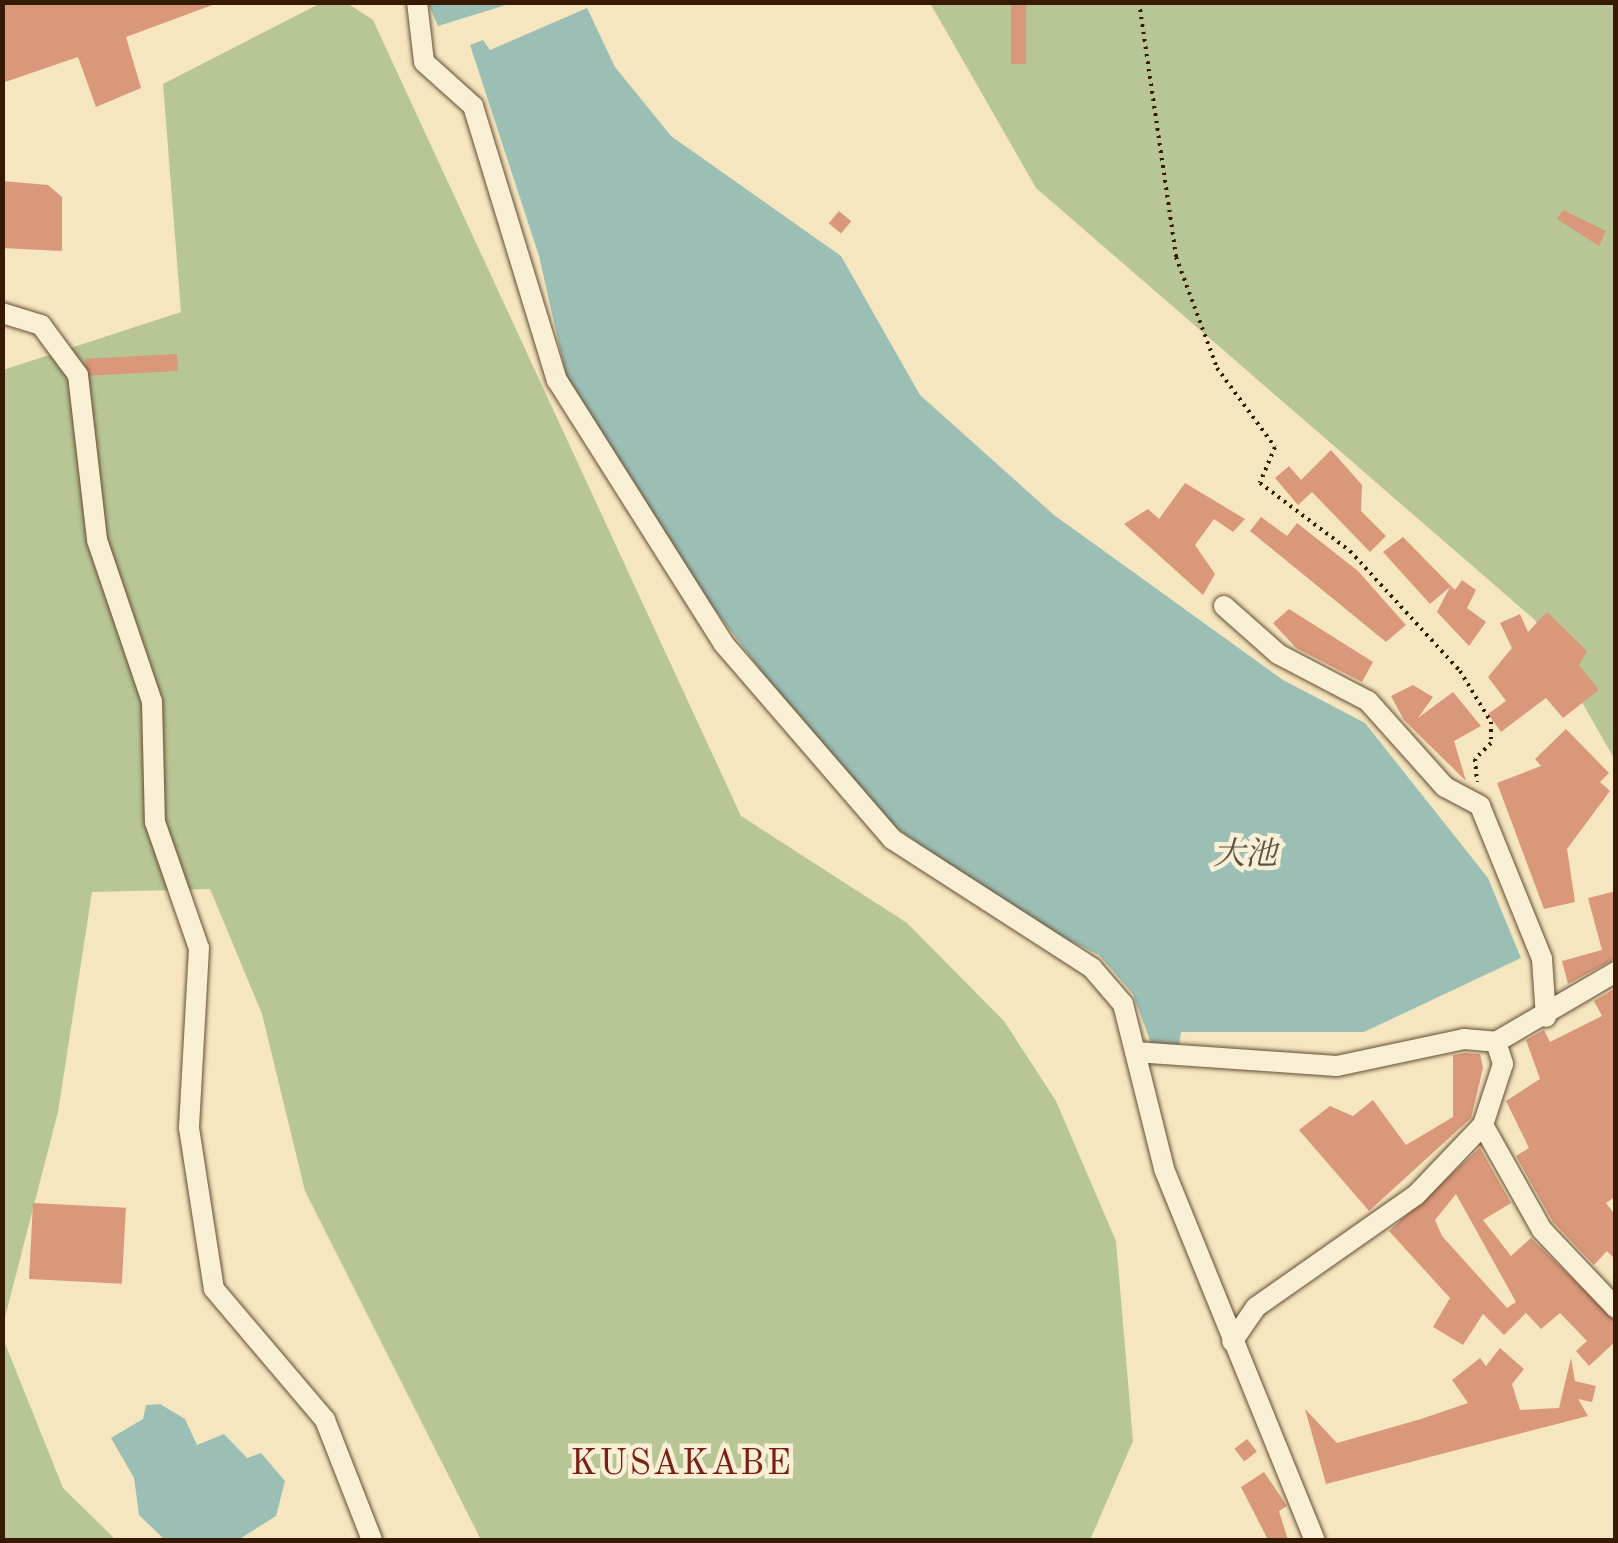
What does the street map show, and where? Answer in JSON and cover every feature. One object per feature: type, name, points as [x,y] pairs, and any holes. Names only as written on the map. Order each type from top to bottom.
[{"type":"street","points":[[416,2],[424,62],[473,106],[558,380],[723,643],[892,838],[1092,968],[1124,1004],[1164,1168],[1315,1540]]},
{"type":"street","points":[[2,313],[41,324],[78,375],[97,540],[152,702],[155,822],[199,948],[189,1128],[214,1289],[325,1420],[372,1540]]},
{"type":"street","points":[[1224,606],[1278,654],[1368,701],[1445,787],[1480,806],[1542,959],[1546,1017]]},
{"type":"street","points":[[1136,1052],[1337,1066],[1464,1040],[1496,1042],[1546,1017],[1616,972]]},
{"type":"street","points":[[1232,1342],[1256,1307],[1416,1195],[1483,1125],[1503,1064],[1496,1042]]},
{"type":"street","points":[[1483,1125],[1542,1230],[1616,1308]]},
{"type":"path","points":[[1139,2],[1176,257],[1218,368],[1276,447],[1260,483],[1350,550],[1460,671],[1491,722],[1491,743],[1475,760],[1480,806]]},
{"type":"green space","points":[[321,3],[347,3],[373,20],[741,816],[907,923],[1004,1021],[1056,1101],[1116,1241],[1133,1441],[1090,1540],[481,1540],[305,1191],[262,1014],[210,889],[92,892],[58,1112],[3,1325],[3,370],[181,312],[163,84]]},
{"type":"green space","points":[[930,3],[1615,3],[1615,760],[1535,620],[1036,188]]},
{"type":"green space","points":[[2,1336],[63,1488],[116,1540],[3,1540]]},
{"type":"water","points":[[508,2],[509,4],[438,26],[428,3]]},
{"type":"water","name":"大池","points":[[587,8],[615,67],[671,136],[841,256],[920,395],[1054,515],[1283,680],[1365,723],[1488,878],[1521,958],[1364,1032],[1181,1032],[1179,1046],[1151,1043],[1133,994],[1099,955],[1020,916],[894,826],[821,750],[659,536],[568,384],[539,256],[470,45],[483,40],[490,50]]},
{"type":"water","points":[[160,1404],[185,1419],[197,1445],[224,1434],[247,1458],[261,1453],[285,1481],[276,1516],[238,1540],[165,1540],[139,1515],[134,1478],[111,1438],[143,1419],[146,1405]]},
{"type":"building","points":[[2,2],[215,4],[126,37],[141,88],[96,107],[78,57],[2,83]]},
{"type":"building","points":[[1011,2],[1026,2],[1026,64],[1011,64]]},
{"type":"building","points":[[2,181],[48,185],[62,197],[62,251],[2,248]]},
{"type":"building","points":[[1563,210],[1606,231],[1599,246],[1557,219]]},
{"type":"building","points":[[839,211],[851,221],[841,234],[829,223]]},
{"type":"building","points":[[177,354],[178,371],[86,376],[85,359]]},
{"type":"building","points":[[1331,450],[1362,485],[1361,511],[1386,536],[1370,552],[1312,492],[1298,505],[1275,478],[1289,466],[1301,480]]},
{"type":"building","points":[[1185,483],[1245,519],[1233,532],[1214,519],[1195,545],[1215,574],[1203,595],[1124,524],[1148,509],[1159,519]]},
{"type":"building","points":[[1261,517],[1287,536],[1297,523],[1358,571],[1406,625],[1386,642],[1250,531]]},
{"type":"building","points":[[1403,537],[1455,590],[1462,580],[1476,590],[1467,608],[1486,622],[1469,646],[1437,612],[1450,587],[1430,604],[1383,552]]},
{"type":"building","points":[[1289,609],[1373,662],[1362,682],[1296,648],[1273,623]]},
{"type":"building","points":[[1547,612],[1587,651],[1579,665],[1599,690],[1563,718],[1546,698],[1501,732],[1488,714],[1506,701],[1488,677],[1512,648],[1500,623],[1520,614],[1528,632]]},
{"type":"building","points":[[1413,685],[1433,697],[1418,718],[1453,692],[1481,726],[1454,741],[1466,781],[1404,720],[1391,696]]},
{"type":"building","points":[[1566,729],[1609,773],[1600,782],[1610,791],[1567,849],[1575,902],[1544,909],[1497,783],[1541,766],[1535,759]]},
{"type":"building","points":[[1616,891],[1616,958],[1568,984],[1562,961],[1602,950],[1588,898]]},
{"type":"building","points":[[1616,988],[1616,1196],[1606,1203],[1616,1216],[1616,1260],[1607,1251],[1594,1265],[1553,1222],[1516,1156],[1529,1148],[1506,1101],[1540,1079],[1526,1040],[1544,1030],[1550,1042],[1602,1016],[1594,1001]]},
{"type":"building","points":[[1480,1054],[1483,1068],[1471,1118],[1369,1211],[1299,1130],[1330,1106],[1353,1116],[1373,1100],[1406,1145],[1453,1117],[1453,1055]]},
{"type":"building","points":[[1480,1148],[1511,1203],[1483,1220],[1511,1256],[1531,1238],[1616,1321],[1616,1341],[1589,1366],[1576,1351],[1587,1341],[1560,1313],[1541,1329],[1526,1313],[1504,1335],[1483,1314],[1463,1345],[1433,1327],[1450,1298],[1389,1231]],"holes":[[[1456,1194],[1516,1302],[1507,1308],[1442,1236],[1435,1220]]]},
{"type":"building","points":[[33,1203],[126,1208],[122,1284],[29,1279]]},
{"type":"building","points":[[1500,1348],[1524,1369],[1512,1384],[1520,1410],[1559,1408],[1571,1358],[1575,1381],[1596,1386],[1592,1402],[1578,1399],[1588,1416],[1326,1484],[1305,1409],[1337,1443],[1421,1419],[1468,1403],[1452,1380],[1480,1358],[1486,1366]]},
{"type":"building","points":[[1247,1439],[1257,1452],[1244,1461],[1234,1449]]},
{"type":"building","points":[[1264,1472],[1287,1506],[1279,1511],[1288,1540],[1268,1540],[1241,1487]]},
{"type":"district","name":"KUSAKABE","points":[[682,1465]]}]
